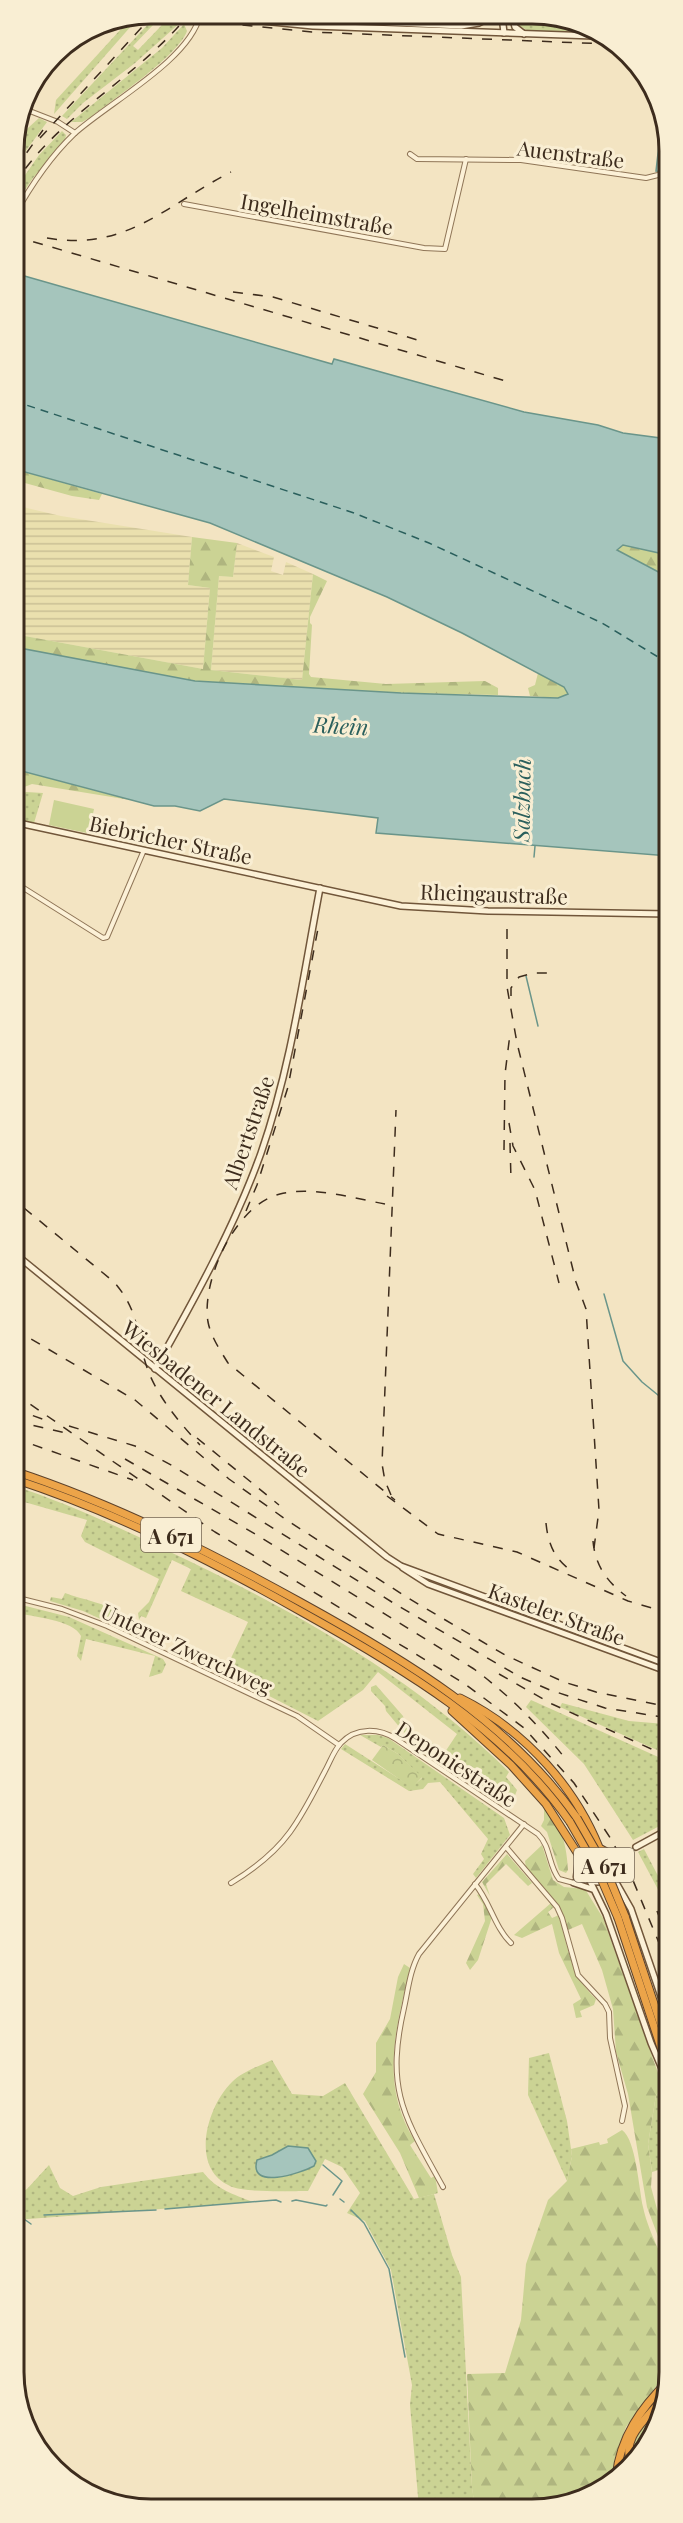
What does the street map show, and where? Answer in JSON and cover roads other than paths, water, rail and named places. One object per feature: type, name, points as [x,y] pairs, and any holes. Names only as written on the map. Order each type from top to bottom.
[{"type":"highway","name":"A 671","points":[[24,1475],[129,1515],[222,1560],[322,1614],[441,1693],[513,1754],[574,1820],[621,1917],[659,2022]]},
{"type":"highway","name":"A 671","points":[[24,1483],[126,1522],[219,1567],[318,1621],[441,1693]]},
{"type":"highway","points":[[441,1693],[471,1704],[496,1720],[540,1758],[579,1807],[591,1826],[604,1858]]},
{"type":"highway","points":[[441,1693],[546,1804],[563,1828],[584,1867]]},
{"type":"highway","points":[[599,1847],[604,1852],[617,1856]]},
{"type":"highway","points":[[573,1881],[580,1864],[578,1855]]},
{"type":"highway","name":"A 671","points":[[621,1917],[659,2042]]},
{"type":"highway","points":[[618,2465],[628,2431],[658,2389]]},
{"type":"highway","points":[[653,2396],[658,2391]]},
{"type":"highway","points":[[628,2455],[630,2441],[637,2428],[653,2411]]},
{"type":"main road","points":[[372,24],[585,36]]},
{"type":"main road","points":[[408,24],[462,26],[470,24]]},
{"type":"main road","points":[[503,24],[504,33]]},
{"type":"main road","points":[[514,24],[524,34]]},
{"type":"main road","name":"Biebricher Straße","points":[[24,824],[320,888]]},
{"type":"main road","name":"Rheingaustraße","points":[[320,888],[401,906],[488,911],[659,914]]},
{"type":"main road","name":"Albertstraße","points":[[155,1369],[234,1216],[260,1154],[290,1050],[320,888]]},
{"type":"main road","name":"Wiesbadener Landstraße","points":[[24,1261],[361,1538],[400,1566],[436,1582]]},
{"type":"main road","name":"Kasteler Straße","points":[[436,1582],[659,1661]]},
{"type":"main road","name":"Kasteler Straße","points":[[436,1582],[659,1668]]},
{"type":"main road","points":[[633,1848],[659,1834]]},
{"type":"main road","points":[[617,1856],[591,1858],[584,1867],[606,1914],[659,2062]]},
{"type":"main road","points":[[588,1879],[594,1882],[603,1881],[617,1856]]},
{"type":"main road","points":[[604,1858],[631,1909],[659,1991]]},
{"type":"main road","points":[[573,1881],[594,1890]]},
{"type":"street","points":[[24,200],[42,172],[75,133],[132,89],[185,43],[199,24]]},
{"type":"street","points":[[31,111],[58,122],[75,133]]},
{"type":"street","name":"Auenstraße","points":[[410,154],[417,159],[521,160],[643,178],[659,174]]},
{"type":"street","name":"Ingelheimstraße","points":[[184,204],[424,248],[445,249],[466,159]]},
{"type":"street","points":[[24,888],[103,938],[107,938],[144,849]]},
{"type":"street","name":"Unterer Zwerchweg","points":[[24,1600],[62,1609],[107,1626],[297,1716],[339,1745]]},
{"type":"street","name":"Deponiestraße","points":[[339,1745],[360,1732],[386,1733],[524,1824],[544,1841],[555,1874],[559,1879],[573,1881]]},
{"type":"street","points":[[231,1884],[264,1861],[284,1840],[301,1815],[339,1745]]},
{"type":"street","points":[[443,2187],[404,2113],[396,2074],[396,2046],[416,1959],[524,1824]]},
{"type":"street","points":[[506,1847],[556,1906],[562,1918],[578,1975],[605,2004],[609,2012],[610,2038],[625,2106],[622,2121]]},
{"type":"street","points":[[573,1881],[584,1867]]},
{"type":"street","points":[[573,1881],[588,1879]]},
{"type":"street","points":[[475,1884],[486,1898],[504,1936],[511,1943]]},
{"type":"water","points":[[659,147],[659,171],[656,171]]},
{"type":"water","name":"Rhein","points":[[24,276],[332,364],[334,359],[524,412],[598,425],[623,433],[659,438],[659,553],[623,545],[617,550],[659,572],[659,855],[376,833],[378,818],[224,799],[200,811],[175,806],[154,806],[24,772],[24,649],[195,681],[401,693],[558,698],[568,694],[564,687],[462,633],[387,597],[210,523],[24,472]]},
{"type":"water","points":[[288,2146],[308,2148],[316,2161],[314,2166],[277,2177],[260,2175],[256,2169],[257,2160]]},
{"type":"waterway","name":"Salzbach","points":[[534,857],[535,846]]},
{"type":"waterway","name":"Salzbach","points":[[526,976],[538,1026]]},
{"type":"waterway","name":"Salzbach","points":[[604,1294],[623,1361],[642,1382],[659,1396]]},
{"type":"waterway","points":[[323,2165],[342,2181],[333,2195]]},
{"type":"waterway","points":[[340,2199],[344,2202]]},
{"type":"waterway","points":[[165,2209],[276,2200],[281,2202]]},
{"type":"waterway","points":[[292,2201],[327,2205]]},
{"type":"waterway","points":[[44,2215],[156,2210]]},
{"type":"waterway","points":[[351,2210],[364,2223],[389,2269],[405,2357]]},
{"type":"waterway","points":[[24,2219],[31,2224]]},
{"type":"tunnel","points":[[618,1854],[629,1850]]},
{"type":"railway","points":[[40,138],[145,24]]},
{"type":"railway","points":[[24,171],[53,137],[146,58],[180,24]]},
{"type":"railway","points":[[232,24],[312,32],[600,44]]},
{"type":"railway","points":[[24,156],[43,130]]},
{"type":"railway","points":[[47,238],[75,241],[123,232],[144,223],[231,172]]},
{"type":"railway","points":[[24,239],[509,382]]},
{"type":"railway","points":[[233,292],[273,297],[421,341]]},
{"type":"railway","points":[[246,1211],[257,1185],[288,1087],[319,923]]},
{"type":"railway","points":[[507,929],[507,987],[517,1043],[576,1282],[586,1309],[599,1510],[594,1548]]},
{"type":"railway","points":[[511,996],[511,988],[519,977],[533,973],[555,973]]},
{"type":"railway","points":[[504,1150],[505,1074],[510,1034]]},
{"type":"railway","points":[[391,1495],[385,1481],[382,1464],[396,1110]]},
{"type":"railway","points":[[509,1123],[513,1146],[535,1190],[559,1283]]},
{"type":"railway","points":[[510,1143],[511,1180]]},
{"type":"railway","points":[[385,1204],[306,1191],[280,1194],[264,1201],[249,1212],[225,1246],[216,1266],[207,1305],[211,1333],[228,1363],[395,1500]]},
{"type":"railway","points":[[24,1208],[114,1282],[123,1294],[134,1315],[149,1373],[159,1393],[200,1445]]},
{"type":"railway","points":[[24,1335],[135,1400],[229,1479],[288,1521],[408,1598],[505,1655],[564,1682],[596,1692],[659,1705]]},
{"type":"railway","points":[[24,1400],[215,1532],[465,1684],[524,1728],[574,1783],[611,1839],[632,1878],[659,1943]]},
{"type":"railway","points":[[24,1413],[48,1421]]},
{"type":"railway","points":[[24,1423],[70,1434]]},
{"type":"railway","points":[[69,1426],[135,1446],[173,1466],[395,1604],[520,1677],[550,1690],[605,1708],[659,1716]]},
{"type":"railway","points":[[197,1438],[279,1505]]},
{"type":"railway","points":[[24,1442],[133,1480]]},
{"type":"railway","points":[[125,1459],[255,1534],[474,1669],[524,1712],[568,1762]]},
{"type":"railway","points":[[387,1496],[438,1534],[517,1552],[628,1601],[659,1610]]},
{"type":"railway","points":[[546,1523],[553,1551],[572,1571]]},
{"type":"railway","points":[[593,1541],[596,1558],[603,1572],[626,1596]]},
{"type":"railway","points":[[499,1674],[552,1704],[659,1752]]},
{"type":"railway","points":[[657,1911],[659,1916]]}]
